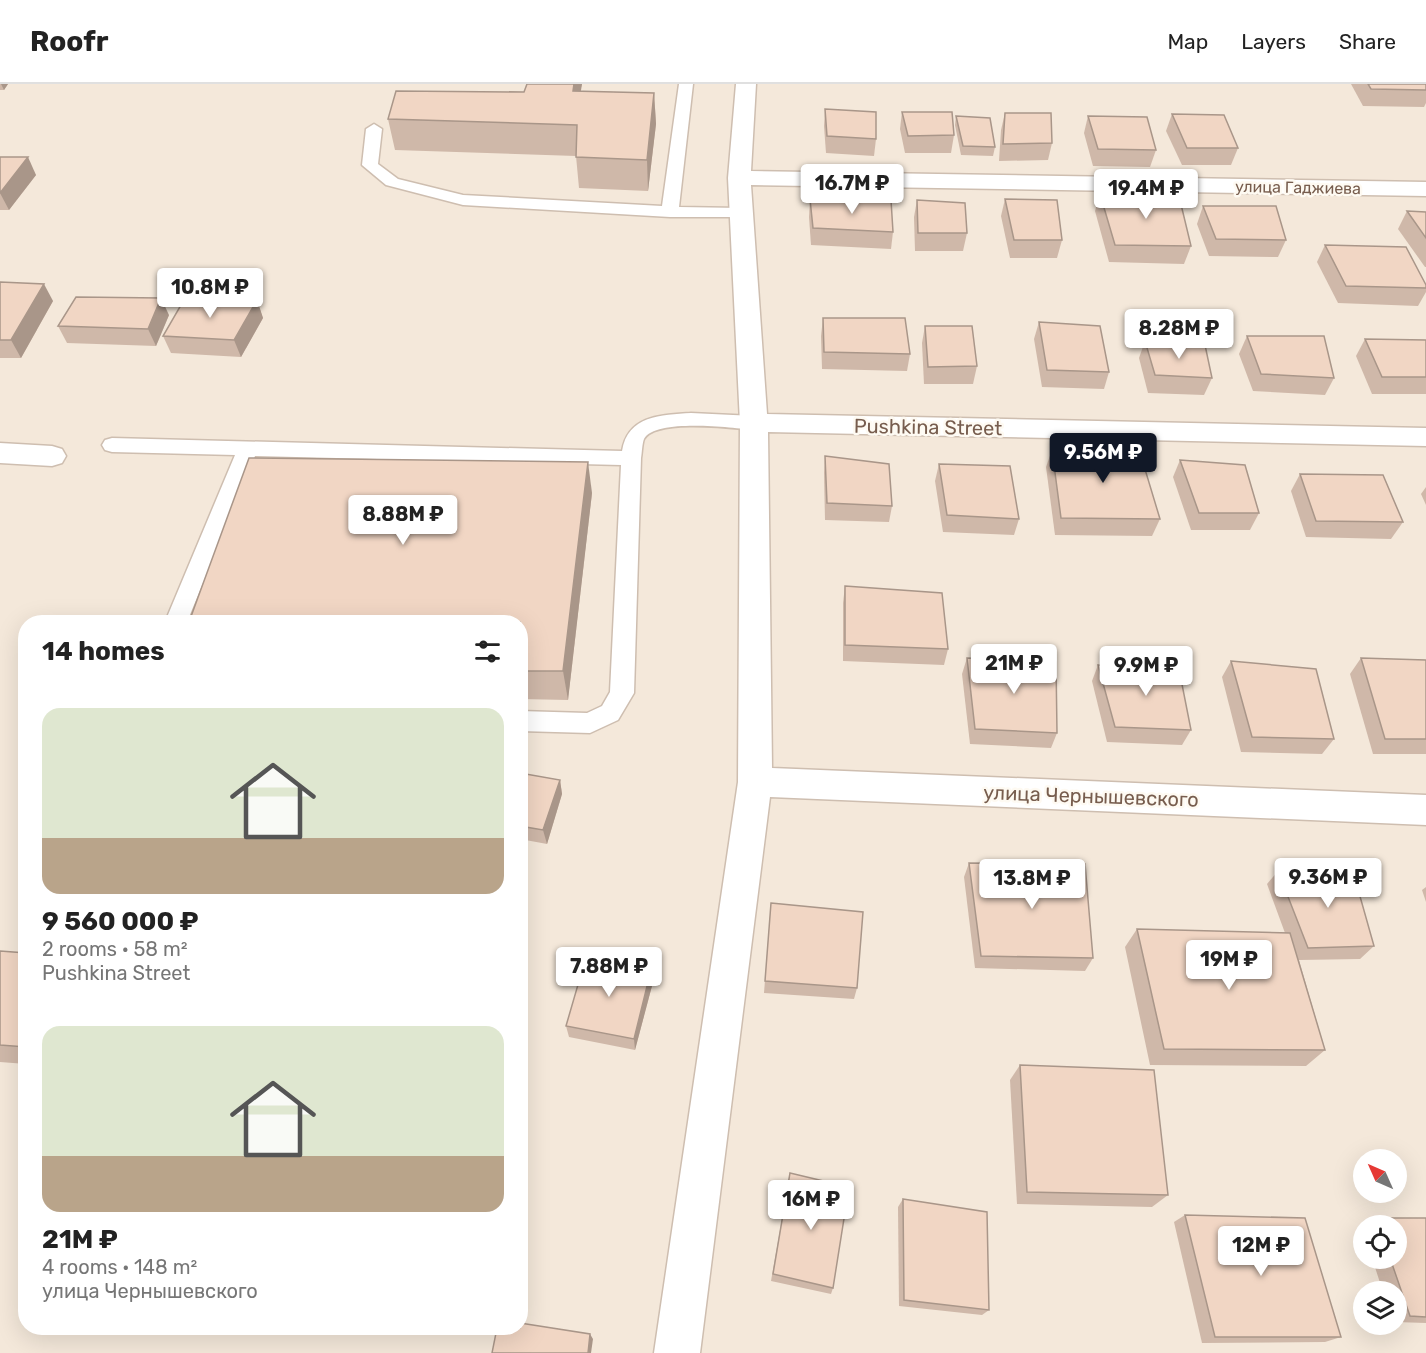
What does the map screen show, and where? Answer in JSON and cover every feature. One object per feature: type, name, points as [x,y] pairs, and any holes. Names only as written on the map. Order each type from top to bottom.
[{"type":"street","points":[[676,1353],[755,782],[754,423],[739,178],[746,84]]},
{"type":"street","name":"улица Гаджиева","points":[[739,178],[1426,189]]},
{"type":"street","name":"Pushkina Street","points":[[754,423],[1426,437]]},
{"type":"street","points":[[0,453],[52,456]]},
{"type":"street","name":"улица Чернышевского","points":[[755,782],[1426,810]]},
{"type":"lane","points":[[670,212],[686,84]]},
{"type":"lane","points":[[374,129],[370,165],[392,182],[421,191],[463,200],[670,212],[740,213]]},
{"type":"lane","points":[[528,721],[590,723],[610,713],[622,693],[631,458],[636,436],[648,424],[677,421],[754,423]]},
{"type":"lane","points":[[112,445],[631,458]]},
{"type":"lane","points":[[179,615],[247,450]]},
{"type":"shaded area","points":[[0,84],[1426,84],[1426,1353],[0,1353]]},
{"type":"building","points":[[527,84],[574,84],[573,91],[654,93],[647,160],[576,157],[577,125],[388,119],[396,91],[524,92]]},
{"type":"building","points":[[1368,84],[1426,84],[1426,90],[1371,89]]},
{"type":"building","points":[[825,109],[876,112],[876,139],[827,136]]},
{"type":"building","points":[[902,112],[952,112],[954,135],[908,136]]},
{"type":"building","points":[[1005,113],[1051,113],[1052,143],[1003,144]]},
{"type":"building","points":[[1172,114],[1224,115],[1238,148],[1187,148]]},
{"type":"building","points":[[956,116],[990,118],[995,147],[963,146]]},
{"type":"building","points":[[1088,116],[1147,117],[1156,150],[1098,149]]},
{"type":"building","points":[[0,157],[28,157],[0,193]]},
{"type":"building","points":[[1100,194],[1179,196],[1191,246],[1115,245]]},
{"type":"building","points":[[810,199],[891,200],[893,232],[813,228]]},
{"type":"building","points":[[1005,199],[1057,200],[1062,240],[1014,240]]},
{"type":"building","points":[[917,200],[965,203],[967,233],[918,233]]},
{"type":"building","points":[[1203,206],[1276,206],[1286,240],[1216,239]]},
{"type":"building","points":[[1407,211],[1426,212],[1426,238]]},
{"type":"building","points":[[1325,245],[1406,247],[1426,288],[1346,286]]},
{"type":"building","points":[[0,282],[44,284],[11,340],[0,340]]},
{"type":"building","points":[[76,297],[161,298],[148,329],[58,326]]},
{"type":"building","points":[[185,298],[257,300],[234,340],[163,336]]},
{"type":"building","points":[[823,318],[905,318],[910,354],[824,352]]},
{"type":"building","points":[[1039,322],[1100,326],[1109,372],[1047,370]]},
{"type":"building","points":[[925,326],[972,326],[977,366],[928,367]]},
{"type":"building","points":[[1247,336],[1324,336],[1334,378],[1261,374]]},
{"type":"building","points":[[1365,339],[1426,340],[1426,377],[1382,377]]},
{"type":"building","points":[[1145,341],[1205,345],[1212,378],[1155,375]]},
{"type":"building","points":[[1138,446],[1160,519],[1061,518],[1052,450]]},
{"type":"building","points":[[825,456],[889,464],[892,506],[827,503]]},
{"type":"building","points":[[249,458],[588,462],[563,671],[528,671],[528,615],[192,615]]},
{"type":"building","points":[[1180,460],[1245,465],[1259,513],[1199,513]]},
{"type":"building","points":[[939,464],[1010,466],[1019,519],[947,515]]},
{"type":"building","points":[[1300,474],[1383,475],[1403,522],[1316,521]]},
{"type":"building","points":[[845,586],[942,593],[948,649],[845,645]]},
{"type":"building","points":[[967,658],[1056,662],[1057,733],[975,729]]},
{"type":"building","points":[[1361,658],[1426,660],[1426,739],[1385,739]]},
{"type":"building","points":[[1231,661],[1316,669],[1334,739],[1252,737]]},
{"type":"building","points":[[1098,665],[1179,669],[1191,730],[1115,727]]},
{"type":"building","points":[[528,774],[560,780],[543,830],[528,827]]},
{"type":"building","points":[[969,863],[1085,864],[1093,958],[981,956]]},
{"type":"building","points":[[1278,871],[1354,875],[1374,946],[1308,948]]},
{"type":"building","points":[[771,903],[863,912],[857,988],[765,981]]},
{"type":"building","points":[[1137,929],[1290,933],[1325,1050],[1164,1049]]},
{"type":"building","points":[[0,951],[18,952],[18,1046],[0,1045]]},
{"type":"building","points":[[586,957],[651,970],[634,1039],[566,1026]]},
{"type":"building","points":[[1020,1065],[1154,1070],[1168,1195],[1027,1192]]},
{"type":"building","points":[[790,1173],[849,1187],[833,1288],[773,1274]]},
{"type":"building","points":[[903,1199],[987,1212],[989,1310],[904,1300]]},
{"type":"building","points":[[1185,1215],[1305,1218],[1341,1337],[1215,1337]]},
{"type":"building","points":[[1407,1218],[1426,1218],[1426,1317],[1410,1316],[1407,1307],[1407,1281],[1398,1281],[1394,1269],[1407,1269]]},
{"type":"building","points":[[528,1324],[590,1334],[588,1353],[492,1353],[496,1335],[528,1335]]}]
